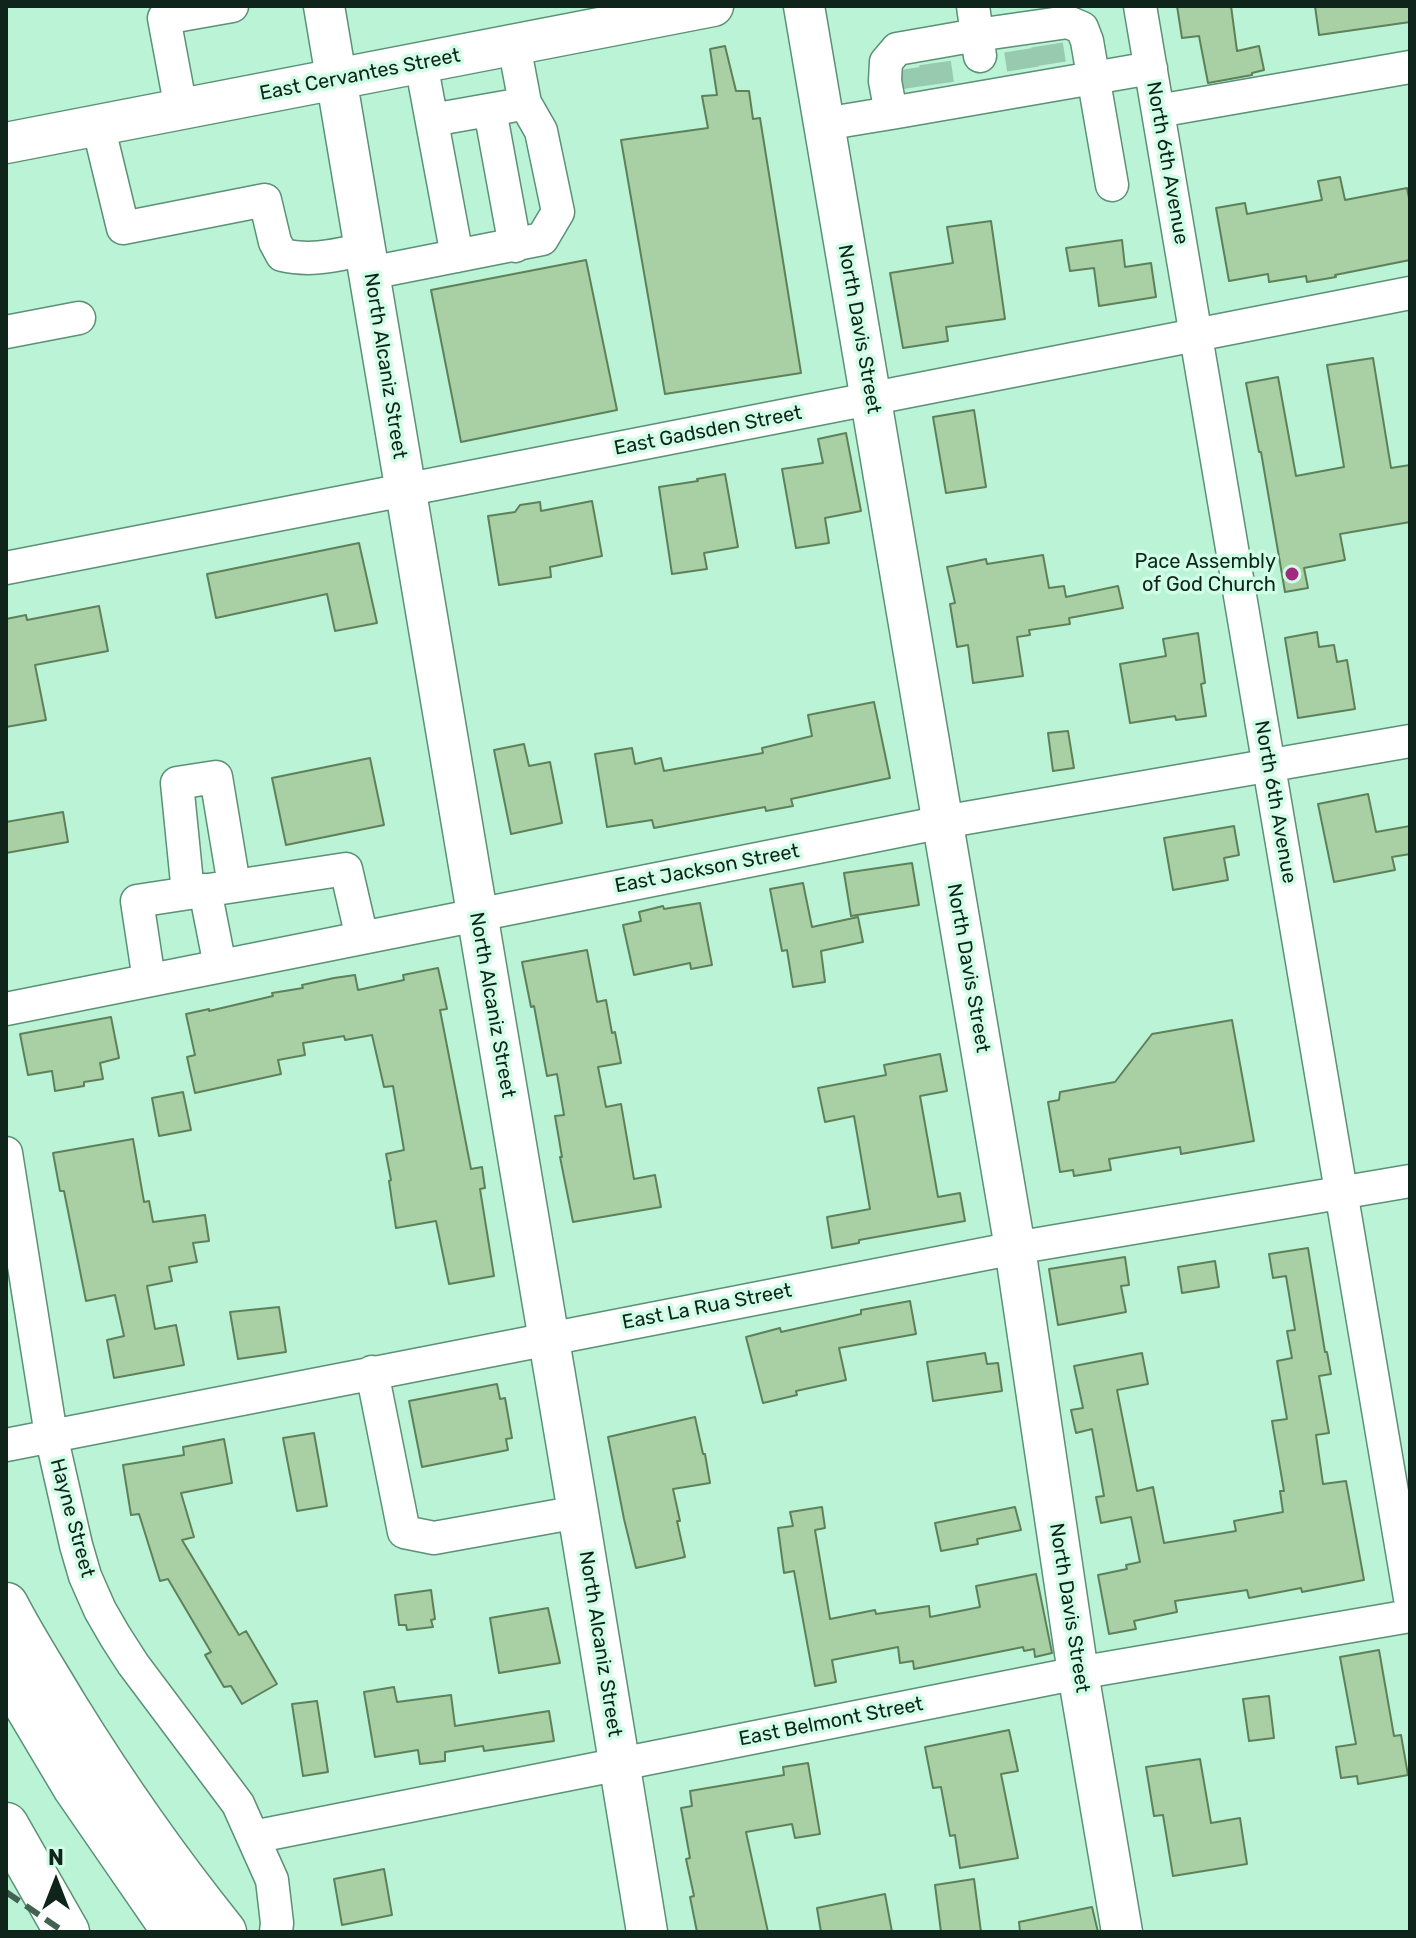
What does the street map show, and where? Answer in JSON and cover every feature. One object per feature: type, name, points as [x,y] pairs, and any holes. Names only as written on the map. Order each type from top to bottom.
[{"type":"highway","points":[[6,1605],[87,1741],[157,1846],[224,1932]]},
{"type":"highway","points":[[6,1671],[75,1787],[175,1932]]},
{"type":"highway","points":[[6,1825],[67,1932]]},
{"type":"main road","name":"North Alcaniz Street","points":[[324,6],[647,1932]]},
{"type":"main road","name":"East Cervantes Street","points":[[6,143],[711,6]]},
{"type":"main road","name":"North Davis Street","points":[[804,6],[1015,1248],[1078,1673],[1122,1932]]},
{"type":"street","points":[[181,109],[164,18],[232,6]]},
{"type":"street","name":"North 6th Avenue","points":[[1140,6],[1410,1598]]},
{"type":"street","points":[[919,80],[980,54],[1035,57],[1068,22],[1082,28],[1087,41],[1112,185]]},
{"type":"street","points":[[98,125],[123,228],[265,200],[275,242],[282,255],[368,261],[457,256],[515,246],[542,239],[558,212],[541,131],[525,103],[514,45]]},
{"type":"street","points":[[824,124],[980,54],[1035,57],[1093,78],[1151,68]]},
{"type":"street","points":[[421,63],[457,256]]},
{"type":"street","points":[[1158,111],[1410,67]]},
{"type":"street","points":[[432,120],[525,103]]},
{"type":"street","points":[[490,110],[515,246]]},
{"type":"street","name":"East Gadsden Street","points":[[6,568],[1410,293]]},
{"type":"street","points":[[6,332],[79,318]]},
{"type":"street","name":"East Jackson Street","points":[[6,1009],[943,822],[1410,741]]},
{"type":"street","points":[[149,980],[137,901],[346,869],[362,938]]},
{"type":"street","points":[[209,889],[220,966]]},
{"type":"street","name":"Hayne Street","points":[[6,1153],[51,1435],[85,1576],[100,1610],[133,1664],[238,1804],[272,1880],[276,1932]]},
{"type":"street","name":"East La Rua Street","points":[[6,1445],[1015,1248],[1410,1181]]},
{"type":"street","points":[[372,1372],[404,1532],[434,1538],[578,1512]]},
{"type":"street","name":"East Belmont Street","points":[[253,1837],[1078,1673],[1410,1616]]},
{"type":"building","points":[[1177,6],[1231,6],[1237,51],[1259,46],[1264,70],[1208,83],[1199,36],[1182,38]]},
{"type":"building","points":[[1315,6],[1410,6],[1410,22],[1319,35]]},
{"type":"building","points":[[725,46],[736,91],[749,91],[753,119],[760,118],[801,373],[665,394],[621,140],[708,128],[702,96],[717,95],[710,49]]},
{"type":"building","points":[[1340,177],[1345,200],[1407,188],[1410,260],[1307,282],[1306,276],[1269,282],[1268,274],[1229,281],[1216,208],[1245,203],[1247,214],[1322,200],[1318,181]]},
{"type":"building","points":[[991,221],[1005,319],[946,327],[948,341],[903,348],[890,273],[953,263],[947,227]]},
{"type":"building","points":[[1122,240],[1125,267],[1151,263],[1156,297],[1099,306],[1094,268],[1070,271],[1066,248]]},
{"type":"building","points":[[586,260],[617,410],[461,442],[431,290]]},
{"type":"building","points":[[1373,358],[1391,468],[1410,465],[1410,522],[1340,534],[1345,560],[1304,568],[1308,588],[1285,592],[1246,383],[1278,377],[1296,476],[1344,467],[1327,365]]},
{"type":"building","points":[[974,410],[986,487],[946,493],[933,417]]},
{"type":"building","points":[[846,433],[861,511],[825,518],[829,543],[796,548],[782,469],[823,463],[818,439]]},
{"type":"building","points":[[725,474],[738,547],[704,553],[707,569],[672,574],[659,487]]},
{"type":"building","points":[[592,501],[602,556],[550,567],[551,577],[499,585],[488,516],[515,512],[520,505],[540,502],[541,511]]},
{"type":"building","points":[[359,543],[377,623],[335,631],[327,594],[216,618],[207,574]]},
{"type":"building","points":[[1043,555],[1049,588],[1064,586],[1066,597],[1118,586],[1123,608],[1069,618],[1070,624],[1029,630],[1030,635],[1017,637],[1023,676],[973,683],[968,645],[957,647],[950,604],[955,603],[947,567],[986,559],[987,564]]},
{"type":"building","points":[[99,606],[108,651],[35,665],[46,720],[6,727],[6,619],[26,615],[27,620]]},
{"type":"building","points":[[1317,632],[1319,647],[1334,645],[1337,662],[1347,660],[1355,709],[1298,718],[1285,638]]},
{"type":"building","points":[[1198,633],[1206,716],[1176,720],[1175,716],[1130,723],[1120,664],[1166,656],[1163,639]]},
{"type":"building","points":[[874,702],[890,778],[791,799],[793,806],[766,811],[765,807],[654,828],[652,820],[607,827],[595,754],[632,748],[635,764],[661,758],[664,771],[763,753],[762,748],[812,736],[808,715]]},
{"type":"building","points":[[1068,731],[1074,768],[1053,771],[1048,733]]},
{"type":"building","points":[[524,744],[529,766],[550,762],[562,823],[511,834],[494,750]]},
{"type":"building","points":[[370,758],[384,825],[286,845],[272,778]]},
{"type":"building","points":[[1368,794],[1376,832],[1410,826],[1410,854],[1392,857],[1395,870],[1334,882],[1318,804]]},
{"type":"building","points":[[63,812],[68,842],[6,853],[6,822]]},
{"type":"building","points":[[1234,826],[1239,855],[1224,858],[1228,880],[1173,890],[1164,838]]},
{"type":"building","points":[[912,863],[919,905],[851,916],[844,873]]},
{"type":"building","points":[[803,883],[812,927],[858,917],[863,942],[821,951],[825,982],[793,987],[787,950],[782,951],[770,889]]},
{"type":"building","points":[[700,903],[712,965],[691,969],[690,963],[634,975],[623,925],[641,921],[639,912],[663,906],[664,909]]},
{"type":"building","points":[[587,950],[597,1002],[606,1000],[621,1063],[598,1067],[606,1107],[621,1104],[634,1179],[655,1175],[661,1207],[573,1222],[555,1116],[564,1115],[557,1074],[547,1076],[522,962]]},
{"type":"building","points":[[438,968],[447,1009],[440,1010],[471,1169],[482,1167],[485,1188],[480,1189],[494,1276],[449,1284],[436,1221],[396,1228],[386,1154],[404,1150],[393,1086],[384,1087],[372,1035],[303,1043],[305,1055],[278,1060],[281,1074],[195,1093],[187,1057],[195,1055],[186,1014],[273,996],[272,993],[303,988],[302,985],[334,978],[355,975],[358,990],[404,980],[403,975]]},
{"type":"building","points":[[111,1017],[119,1058],[100,1063],[103,1079],[55,1091],[52,1071],[28,1075],[20,1034]]},
{"type":"building","points":[[1232,1020],[1254,1141],[1181,1154],[1180,1147],[1109,1159],[1111,1170],[1074,1176],[1073,1170],[1060,1172],[1048,1102],[1059,1100],[1060,1092],[1115,1082],[1152,1034]]},
{"type":"building","points":[[940,1054],[947,1091],[920,1096],[938,1197],[960,1193],[965,1221],[859,1240],[859,1243],[832,1248],[827,1217],[870,1209],[854,1116],[825,1122],[818,1088],[886,1075],[884,1065]]},
{"type":"building","points":[[183,1092],[191,1130],[159,1136],[152,1098]]},
{"type":"building","points":[[133,1139],[144,1202],[149,1201],[153,1222],[205,1215],[209,1241],[193,1243],[197,1262],[169,1267],[172,1281],[147,1286],[155,1329],[176,1325],[184,1365],[114,1378],[107,1340],[124,1336],[115,1295],[86,1301],[64,1191],[60,1191],[53,1153]]},
{"type":"building","points":[[1308,1248],[1331,1374],[1319,1376],[1329,1433],[1316,1435],[1323,1484],[1346,1481],[1364,1580],[1249,1598],[1247,1590],[1175,1601],[1177,1612],[1134,1621],[1136,1629],[1109,1634],[1098,1575],[1127,1569],[1126,1565],[1140,1562],[1131,1517],[1101,1523],[1096,1497],[1104,1496],[1092,1429],[1076,1433],[1071,1410],[1083,1408],[1074,1366],[1142,1353],[1148,1384],[1117,1390],[1137,1491],[1153,1487],[1164,1543],[1236,1531],[1234,1521],[1283,1512],[1280,1491],[1284,1491],[1272,1421],[1287,1419],[1277,1361],[1292,1358],[1287,1331],[1295,1330],[1286,1276],[1273,1278],[1269,1254]]},
{"type":"building","points":[[1125,1257],[1129,1285],[1121,1286],[1126,1312],[1058,1325],[1049,1269]]},
{"type":"building","points":[[1215,1261],[1219,1287],[1182,1293],[1178,1267]]},
{"type":"building","points":[[910,1301],[916,1334],[839,1348],[846,1380],[796,1391],[797,1395],[763,1403],[746,1337],[780,1328],[781,1332],[861,1314],[861,1310]]},
{"type":"building","points":[[279,1307],[286,1352],[238,1359],[230,1312]]},
{"type":"building","points":[[985,1353],[987,1364],[998,1363],[1002,1391],[933,1401],[927,1362]]},
{"type":"building","points":[[497,1384],[500,1399],[505,1398],[512,1438],[506,1439],[508,1450],[422,1467],[409,1401]]},
{"type":"building","points":[[695,1417],[710,1483],[673,1489],[685,1557],[636,1568],[608,1437]]},
{"type":"building","points":[[314,1433],[327,1506],[297,1511],[283,1438]]},
{"type":"building","points":[[224,1439],[232,1483],[181,1493],[194,1537],[182,1540],[239,1635],[246,1631],[277,1684],[242,1704],[231,1686],[224,1687],[205,1655],[211,1652],[168,1579],[160,1581],[139,1514],[131,1515],[123,1465],[184,1455],[183,1447]]},
{"type":"building","points":[[822,1507],[825,1528],[815,1530],[830,1619],[875,1610],[876,1614],[929,1606],[930,1617],[980,1607],[976,1586],[1036,1574],[1052,1653],[1035,1657],[1034,1649],[1024,1651],[1023,1647],[914,1669],[913,1661],[900,1663],[898,1647],[832,1660],[836,1682],[815,1686],[794,1571],[784,1573],[778,1528],[793,1526],[790,1512]]},
{"type":"building","points":[[1015,1507],[1021,1530],[977,1539],[978,1544],[941,1551],[935,1523]]},
{"type":"building","points":[[431,1590],[435,1619],[431,1620],[433,1627],[407,1630],[406,1625],[399,1625],[395,1595]]},
{"type":"building","points":[[548,1608],[560,1663],[499,1673],[490,1618]]},
{"type":"building","points":[[1379,1650],[1394,1736],[1401,1735],[1408,1775],[1358,1784],[1357,1776],[1341,1778],[1336,1747],[1356,1744],[1340,1657]]},
{"type":"building","points":[[394,1687],[397,1702],[451,1695],[455,1726],[549,1711],[554,1741],[484,1751],[483,1746],[445,1752],[445,1761],[420,1764],[418,1750],[375,1757],[364,1692]]},
{"type":"building","points":[[1269,1696],[1274,1738],[1249,1741],[1243,1699]]},
{"type":"building","points":[[317,1701],[328,1772],[303,1776],[292,1704]]},
{"type":"building","points":[[1009,1730],[1018,1771],[1001,1774],[1018,1858],[960,1868],[955,1835],[950,1836],[941,1787],[933,1788],[925,1747]]},
{"type":"building","points":[[1200,1759],[1211,1823],[1240,1818],[1247,1864],[1173,1876],[1163,1815],[1154,1816],[1146,1767]]},
{"type":"building","points":[[808,1763],[820,1834],[795,1838],[792,1824],[746,1832],[768,1932],[697,1932],[686,1859],[690,1858],[681,1808],[692,1806],[690,1791],[784,1775],[783,1767]]},
{"type":"building","points":[[384,1869],[392,1915],[342,1925],[334,1879]]},
{"type":"building","points":[[974,1879],[981,1932],[941,1932],[935,1885]]},
{"type":"building","points":[[885,1894],[892,1932],[821,1932],[817,1908]]},
{"type":"building","points":[[1092,1907],[1098,1932],[1020,1932],[1019,1922]]},
{"type":"tunnel","points":[[1047,45],[1050,64]]},
{"type":"tunnel","points":[[1020,50],[1023,69]]},
{"type":"tunnel","points":[[935,63],[938,84]]},
{"type":"tunnel","points":[[907,69],[910,88]]},
{"type":"railway","points":[[6,1892],[64,1932]]},
{"type":"place","name":"Pace Assembly of God Church","points":[[1292,574]]}]
